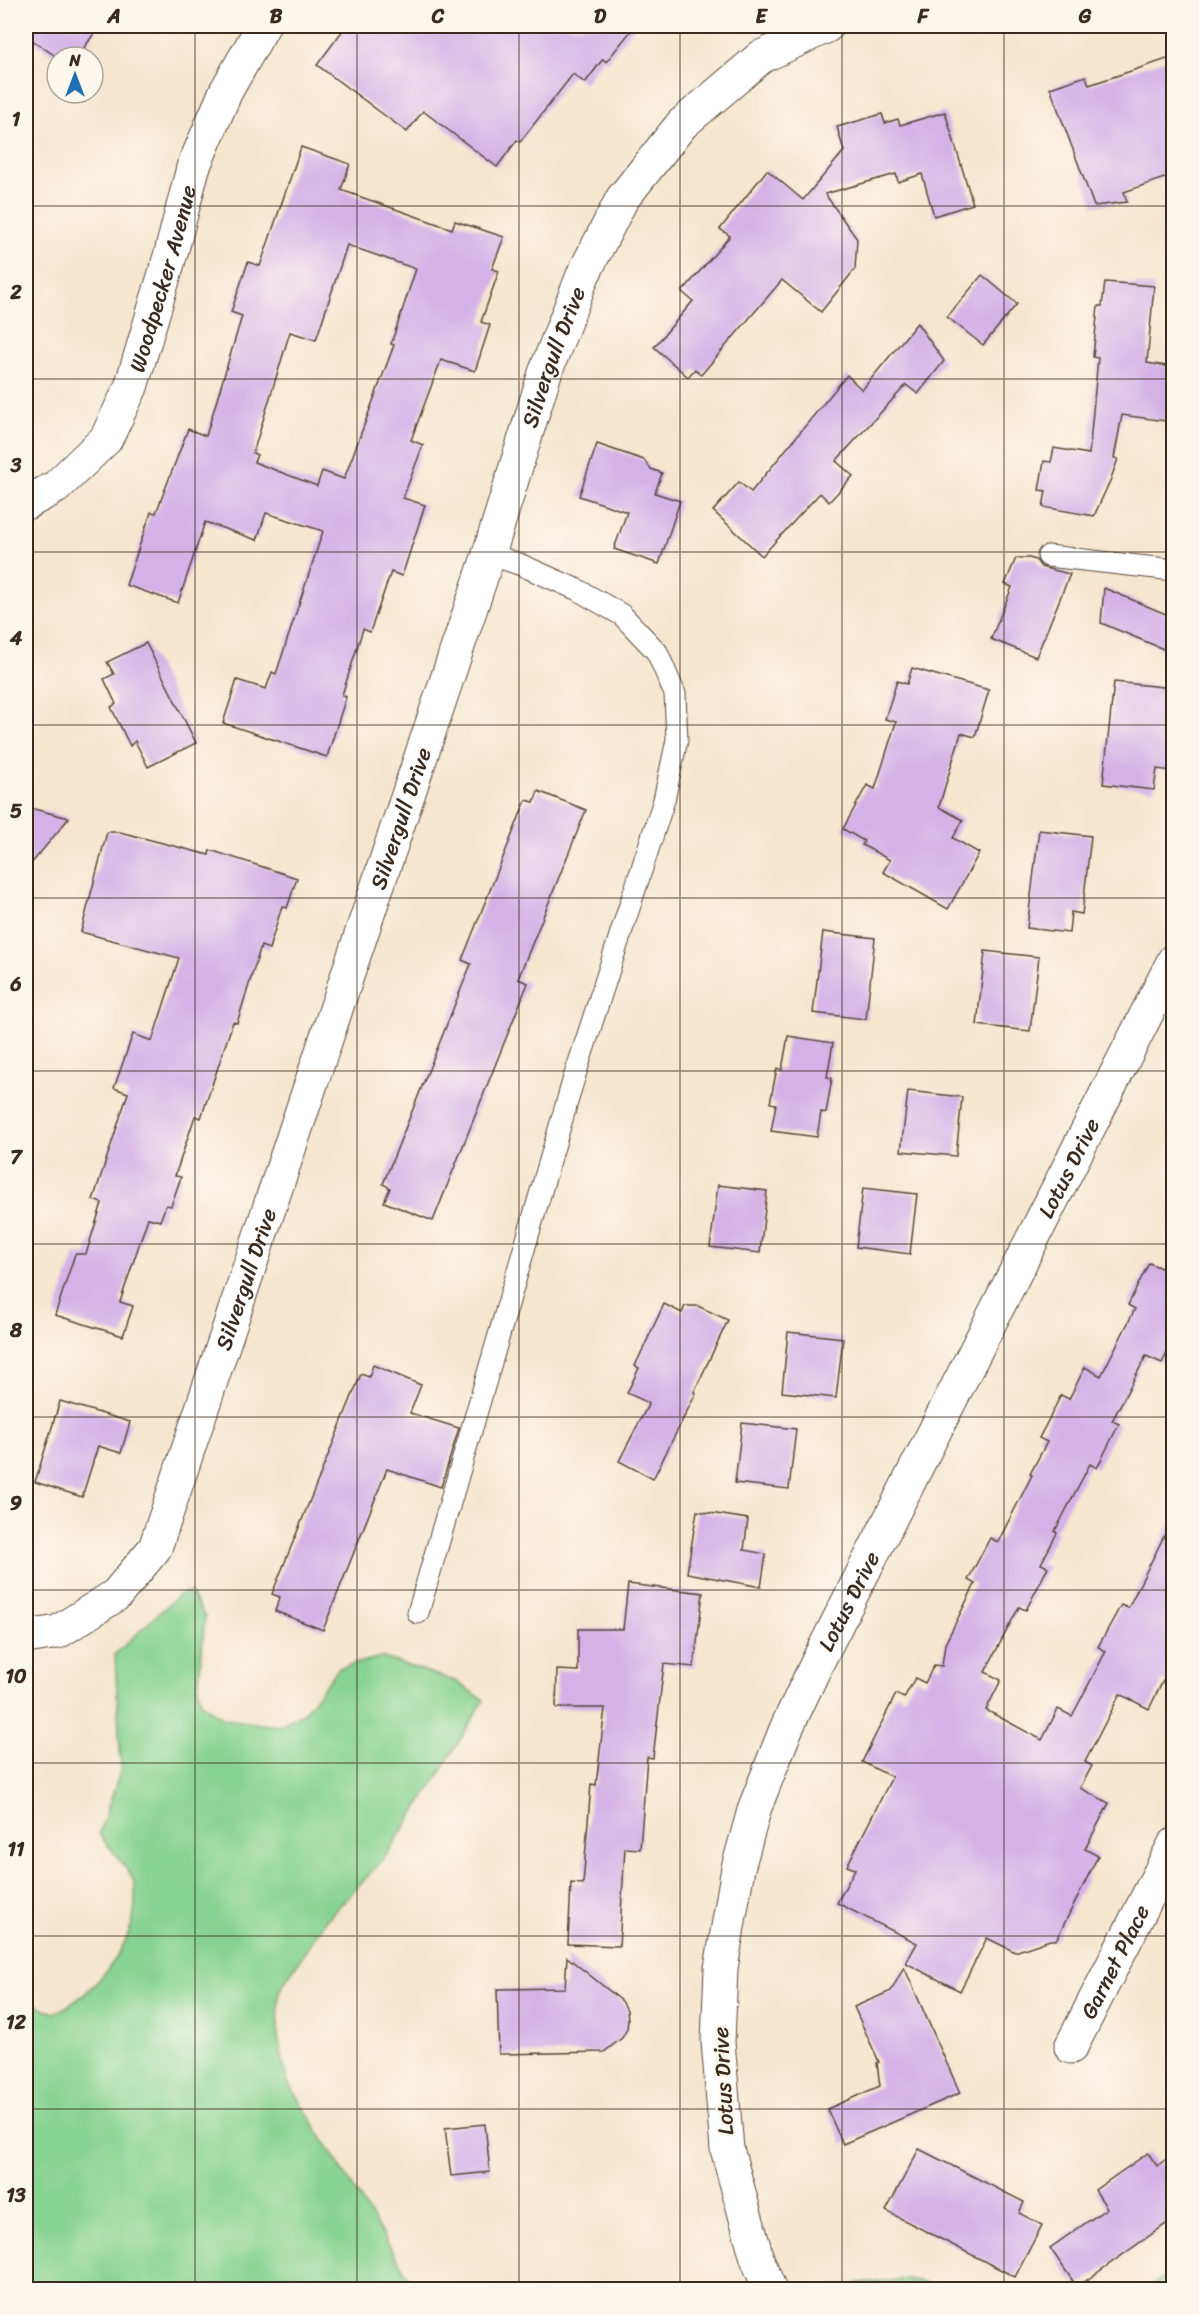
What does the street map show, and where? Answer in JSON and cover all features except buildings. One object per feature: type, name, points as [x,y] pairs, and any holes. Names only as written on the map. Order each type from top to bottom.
[{"type":"street","name":"Woodpecker Avenue","points":[[26,502],[56,487],[105,439],[132,387],[193,168],[226,91],[263,26]]},
{"type":"street","name":"Silvergull Drive","points":[[26,1637],[58,1632],[117,1595],[155,1548],[489,554],[545,373],[583,274],[621,199],[682,124],[761,57],[827,26]]},
{"type":"street","name":"Lotus Drive","points":[[770,2289],[757,2258],[727,2149],[718,2042],[721,1968],[738,1868],[755,1807],[786,1729],[818,1661],[1173,960]]},
{"type":"street","name":"Garnet Place","points":[[1071,2047],[1173,1845]]},
{"type":"lane","points":[[418,1613],[574,1078],[664,800],[678,740],[675,694],[657,652],[621,615],[578,590],[519,564],[489,554]]},
{"type":"lane","points":[[1048,556],[1173,570]]},
{"type":"green space","points":[[190,1592],[205,1617],[198,1689],[201,1703],[224,1719],[278,1726],[304,1712],[339,1668],[381,1657],[455,1681],[484,1700],[437,1778],[383,1860],[326,1920],[279,1991],[278,2037],[287,2081],[416,2289],[26,2289],[26,2000],[54,2013],[69,2005],[97,1982],[110,1967],[128,1934],[133,1917],[135,1884],[123,1864],[99,1834],[121,1769],[115,1654],[181,1593]]},
{"type":"green space","points":[[1173,2269],[1173,2289],[1148,2289]]},
{"type":"green space","points":[[908,2279],[957,2289],[810,2289]]}]
